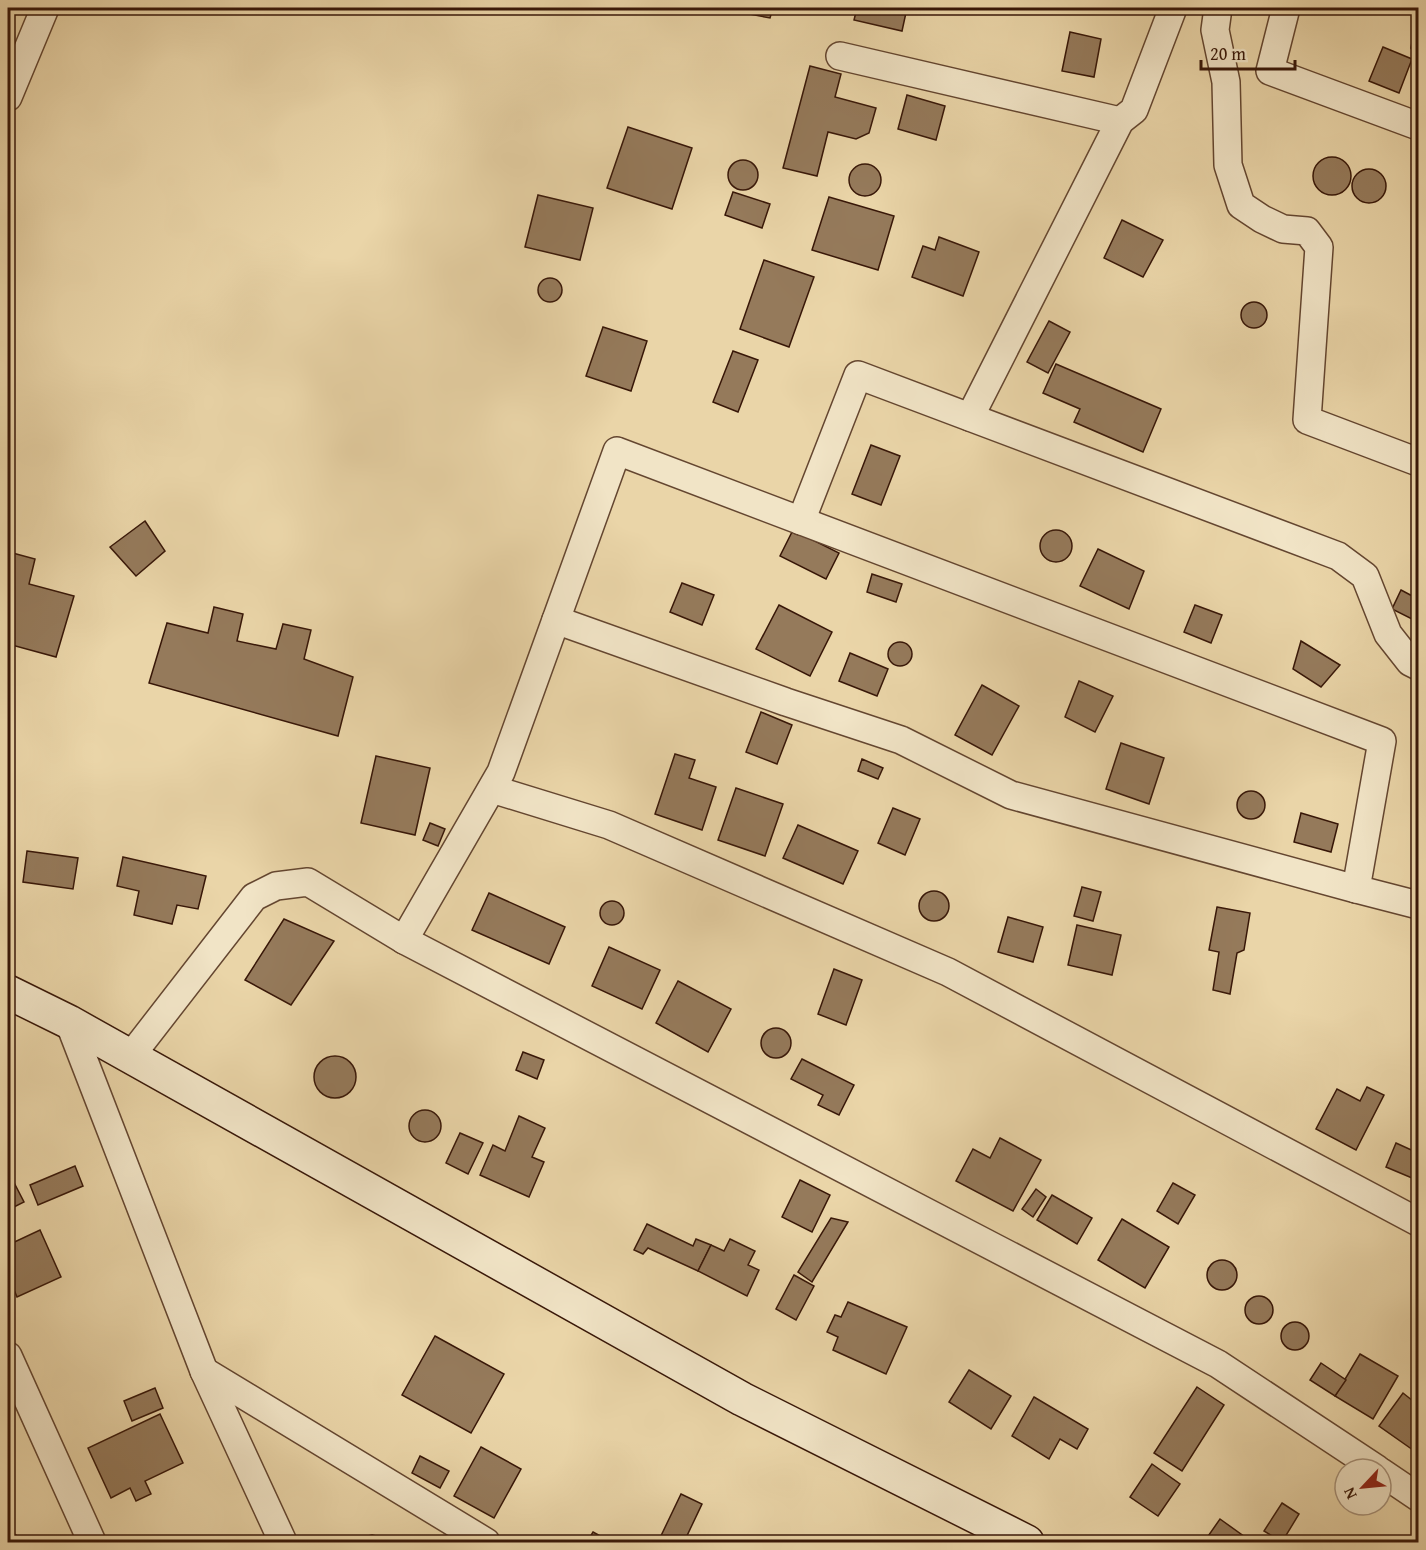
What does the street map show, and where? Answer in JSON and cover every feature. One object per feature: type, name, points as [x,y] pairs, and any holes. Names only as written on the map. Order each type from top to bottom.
[{"type":"street","points":[[8,97],[45,8]]},
{"type":"street","points":[[970,417],[1120,121],[1134,110],[1173,8]]},
{"type":"street","points":[[1218,8],[1215,30],[1226,82],[1228,165],[1241,205],[1283,230],[1307,231],[1319,247],[1307,420],[1419,462]]},
{"type":"street","points":[[1286,8],[1270,72],[1419,126]]},
{"type":"street","points":[[840,56],[1120,121]]},
{"type":"street","points":[[801,521],[858,375],[1338,556],[1365,576],[1388,634],[1410,662],[1419,666]]},
{"type":"street","points":[[404,940],[501,772],[617,451],[1382,741],[1356,889]]},
{"type":"street","points":[[556,620],[786,702],[901,740],[1011,795],[1419,905]]},
{"type":"street","points":[[492,789],[609,825],[948,972],[1419,1222]]},
{"type":"street","points":[[130,1057],[254,897],[276,886],[308,882],[404,940],[1218,1364],[1359,1457]]},
{"type":"street","points":[[8,992],[69,1022],[742,1400],[1027,1542]]},
{"type":"street","points":[[69,1022],[204,1371],[283,1542]]},
{"type":"street","points":[[8,1356],[92,1542]]},
{"type":"street","points":[[204,1371],[486,1542]]},
{"type":"street","points":[[1393,1480],[1419,1497]]},
{"type":"building","points":[[718,8],[773,8],[770,18]]},
{"type":"building","points":[[857,8],[907,8],[902,31],[854,20]]},
{"type":"building","points":[[1418,30],[1418,60],[1411,48],[1413,36]]},
{"type":"building","points":[[1070,32],[1101,39],[1094,77],[1062,71]]},
{"type":"building","points":[[1383,47],[1412,59],[1399,93],[1369,81]]},
{"type":"building","points":[[810,66],[841,74],[835,97],[876,108],[869,133],[856,139],[828,132],[817,176],[783,168]]},
{"type":"building","points":[[907,95],[945,106],[936,140],[898,129]]},
{"type":"building","points":[[628,127],[692,148],[672,209],[607,188]]},
{"type":"building","points":[[1332,157],[1346,162],[1351,176],[1346,190],[1332,195],[1318,190],[1313,176],[1318,162]]},
{"type":"building","points":[[743,160],[749,161],[757,169],[757,181],[749,189],[743,190],[737,189],[729,181],[728,175],[729,169],[737,161]]},
{"type":"building","points":[[865,164],[876,169],[881,180],[876,191],[865,196],[854,191],[849,180],[854,169]]},
{"type":"building","points":[[1369,169],[1381,174],[1386,186],[1381,198],[1369,203],[1357,198],[1352,186],[1357,174]]},
{"type":"building","points":[[733,192],[770,204],[762,228],[725,215]]},
{"type":"building","points":[[538,195],[593,208],[580,260],[525,247]]},
{"type":"building","points":[[829,197],[894,216],[878,270],[812,250]]},
{"type":"building","points":[[1122,220],[1163,240],[1143,277],[1104,258]]},
{"type":"building","points":[[939,237],[979,252],[963,296],[912,277],[923,246],[935,250]]},
{"type":"building","points":[[764,260],[814,277],[789,347],[740,329]]},
{"type":"building","points":[[550,278],[559,281],[562,290],[559,299],[550,302],[541,299],[538,290],[541,281]]},
{"type":"building","points":[[1254,302],[1263,306],[1267,315],[1263,324],[1254,328],[1245,324],[1241,315],[1245,306]]},
{"type":"building","points":[[1049,321],[1070,332],[1048,373],[1027,362]]},
{"type":"building","points":[[603,327],[647,341],[631,391],[586,376]]},
{"type":"building","points":[[733,351],[758,360],[738,412],[713,402]]},
{"type":"building","points":[[1056,364],[1161,409],[1143,452],[1074,422],[1080,409],[1043,393]]},
{"type":"building","points":[[871,445],[900,456],[881,505],[852,494]]},
{"type":"building","points":[[145,521],[165,551],[136,576],[110,547]]},
{"type":"building","points":[[793,530],[839,553],[826,579],[780,556]]},
{"type":"building","points":[[1056,530],[1068,534],[1072,546],[1068,558],[1056,562],[1044,558],[1040,546],[1044,534]]},
{"type":"building","points":[[1098,549],[1144,571],[1129,609],[1080,586]]},
{"type":"building","points":[[9,552],[35,559],[29,584],[74,596],[56,657],[8,644]]},
{"type":"building","points":[[872,574],[902,584],[896,602],[867,592]]},
{"type":"building","points":[[682,583],[714,595],[702,625],[670,612]]},
{"type":"building","points":[[1401,590],[1418,599],[1418,622],[1392,609]]},
{"type":"building","points":[[779,605],[832,632],[810,676],[756,649]]},
{"type":"building","points":[[1195,605],[1222,615],[1211,643],[1184,632]]},
{"type":"building","points":[[214,607],[243,614],[237,641],[276,649],[283,624],[311,630],[304,659],[353,677],[338,736],[149,683],[167,623],[208,633]]},
{"type":"building","points":[[1301,641],[1340,665],[1321,687],[1293,669]]},
{"type":"building","points":[[900,642],[909,645],[912,654],[909,663],[900,666],[891,663],[888,654],[891,645]]},
{"type":"building","points":[[850,653],[888,669],[877,696],[839,681]]},
{"type":"building","points":[[1079,681],[1113,696],[1095,732],[1065,717]]},
{"type":"building","points":[[982,685],[1019,706],[992,755],[955,735]]},
{"type":"building","points":[[761,712],[792,725],[777,764],[746,752]]},
{"type":"building","points":[[1121,743],[1164,758],[1149,804],[1106,789]]},
{"type":"building","points":[[675,754],[695,760],[689,778],[716,787],[702,830],[655,814]]},
{"type":"building","points":[[376,756],[430,768],[415,835],[361,823]]},
{"type":"building","points":[[862,759],[883,768],[878,779],[858,771]]},
{"type":"building","points":[[736,788],[783,804],[765,856],[718,840]]},
{"type":"building","points":[[1251,791],[1261,795],[1265,805],[1261,815],[1251,819],[1241,815],[1237,805],[1241,795]]},
{"type":"building","points":[[893,808],[920,819],[905,855],[878,843]]},
{"type":"building","points":[[1301,813],[1338,824],[1331,852],[1294,842]]},
{"type":"building","points":[[430,823],[445,829],[438,846],[423,840]]},
{"type":"building","points":[[798,825],[858,851],[843,884],[783,858]]},
{"type":"building","points":[[27,851],[78,858],[73,889],[23,882]]},
{"type":"building","points":[[123,857],[206,876],[198,909],[177,905],[172,924],[134,915],[139,891],[117,886]]},
{"type":"building","points":[[1082,887],[1101,892],[1093,921],[1074,916]]},
{"type":"building","points":[[934,891],[945,895],[949,906],[945,917],[934,921],[923,917],[919,906],[923,895]]},
{"type":"building","points":[[489,893],[565,927],[549,964],[472,930]]},
{"type":"building","points":[[612,901],[621,904],[624,913],[621,922],[612,925],[603,922],[600,913],[603,904]]},
{"type":"building","points":[[1217,907],[1250,913],[1244,950],[1237,953],[1230,994],[1213,990],[1219,952],[1209,950]]},
{"type":"building","points":[[1008,917],[1043,927],[1033,962],[998,952]]},
{"type":"building","points":[[284,919],[334,941],[291,1005],[245,980]]},
{"type":"building","points":[[1077,925],[1121,935],[1112,975],[1068,965]]},
{"type":"building","points":[[609,947],[660,970],[642,1009],[592,986]]},
{"type":"building","points":[[834,969],[862,980],[846,1025],[818,1014]]},
{"type":"building","points":[[678,981],[731,1009],[708,1052],[656,1023]]},
{"type":"building","points":[[776,1028],[787,1032],[791,1043],[787,1054],[776,1058],[765,1054],[761,1043],[765,1032]]},
{"type":"building","points":[[523,1052],[544,1060],[537,1079],[516,1070]]},
{"type":"building","points":[[335,1056],[350,1062],[356,1077],[350,1092],[335,1098],[320,1092],[314,1077],[320,1062]]},
{"type":"building","points":[[802,1059],[854,1085],[839,1115],[818,1105],[823,1095],[791,1079]]},
{"type":"building","points":[[1367,1087],[1384,1095],[1356,1150],[1316,1129],[1337,1089],[1360,1101]]},
{"type":"building","points":[[425,1110],[436,1115],[441,1126],[436,1137],[425,1142],[414,1137],[409,1126],[414,1115]]},
{"type":"building","points":[[519,1116],[545,1128],[532,1157],[544,1162],[529,1197],[480,1175],[493,1145],[505,1151]]},
{"type":"building","points":[[460,1133],[483,1143],[468,1174],[446,1163]]},
{"type":"building","points":[[1000,1138],[1041,1160],[1013,1211],[956,1181],[973,1149],[990,1158]]},
{"type":"building","points":[[1396,1143],[1418,1153],[1418,1163],[1412,1178],[1386,1167]]},
{"type":"building","points":[[75,1166],[83,1186],[38,1205],[30,1185]]},
{"type":"building","points":[[8,1171],[24,1202],[8,1210]]},
{"type":"building","points":[[800,1180],[830,1195],[812,1232],[782,1217]]},
{"type":"building","points":[[1173,1183],[1195,1195],[1178,1224],[1157,1211]]},
{"type":"building","points":[[1036,1189],[1046,1197],[1033,1217],[1022,1209]]},
{"type":"building","points":[[1052,1195],[1092,1218],[1077,1244],[1037,1220]]},
{"type":"building","points":[[831,1218],[848,1222],[812,1282],[798,1272]]},
{"type":"building","points":[[1122,1219],[1169,1247],[1145,1288],[1098,1260]]},
{"type":"building","points":[[647,1224],[693,1246],[696,1239],[711,1245],[698,1271],[648,1248],[643,1254],[634,1250]]},
{"type":"building","points":[[40,1230],[61,1277],[17,1297],[8,1275],[8,1245]]},
{"type":"building","points":[[730,1239],[755,1251],[748,1265],[759,1270],[747,1296],[698,1271],[711,1245],[724,1251]]},
{"type":"building","points":[[1222,1260],[1228,1261],[1236,1269],[1236,1281],[1228,1289],[1222,1290],[1216,1289],[1208,1281],[1207,1275],[1208,1269],[1216,1261]]},
{"type":"building","points":[[794,1275],[814,1286],[796,1320],[776,1309]]},
{"type":"building","points":[[1259,1296],[1269,1300],[1273,1310],[1269,1320],[1259,1324],[1249,1320],[1245,1310],[1249,1300]]},
{"type":"building","points":[[848,1302],[907,1327],[886,1374],[833,1350],[838,1337],[827,1332],[835,1315],[841,1317]]},
{"type":"building","points":[[1295,1322],[1305,1326],[1309,1336],[1305,1346],[1295,1350],[1285,1346],[1281,1336],[1285,1326]]},
{"type":"building","points":[[435,1336],[504,1374],[471,1433],[402,1395]]},
{"type":"building","points":[[1360,1354],[1398,1376],[1373,1419],[1335,1396]]},
{"type":"building","points":[[1321,1363],[1346,1380],[1335,1396],[1310,1380]]},
{"type":"building","points":[[969,1370],[1011,1396],[991,1429],[949,1402]]},
{"type":"building","points":[[1197,1387],[1224,1405],[1182,1471],[1154,1453]]},
{"type":"building","points":[[155,1388],[163,1408],[132,1421],[124,1401]]},
{"type":"building","points":[[1403,1393],[1418,1405],[1418,1442],[1413,1450],[1379,1426]]},
{"type":"building","points":[[1034,1397],[1088,1429],[1077,1449],[1060,1439],[1049,1459],[1012,1436]]},
{"type":"building","points":[[160,1414],[183,1463],[145,1481],[151,1494],[136,1501],[130,1488],[111,1498],[88,1448]]},
{"type":"building","points":[[481,1447],[521,1469],[494,1518],[454,1496]]},
{"type":"building","points":[[420,1456],[449,1471],[440,1488],[412,1473]]},
{"type":"building","points":[[1152,1464],[1180,1484],[1158,1516],[1130,1497]]},
{"type":"building","points":[[681,1494],[702,1504],[684,1542],[658,1542]]},
{"type":"building","points":[[1282,1503],[1299,1514],[1282,1542],[1264,1531]]},
{"type":"building","points":[[1220,1519],[1252,1542],[1204,1542]]},
{"type":"building","points":[[8,1531],[16,1535],[19,1542],[8,1542]]},
{"type":"building","points":[[593,1532],[611,1542],[587,1542]]},
{"type":"building","points":[[372,1535],[380,1537],[384,1542],[361,1542]]}]
